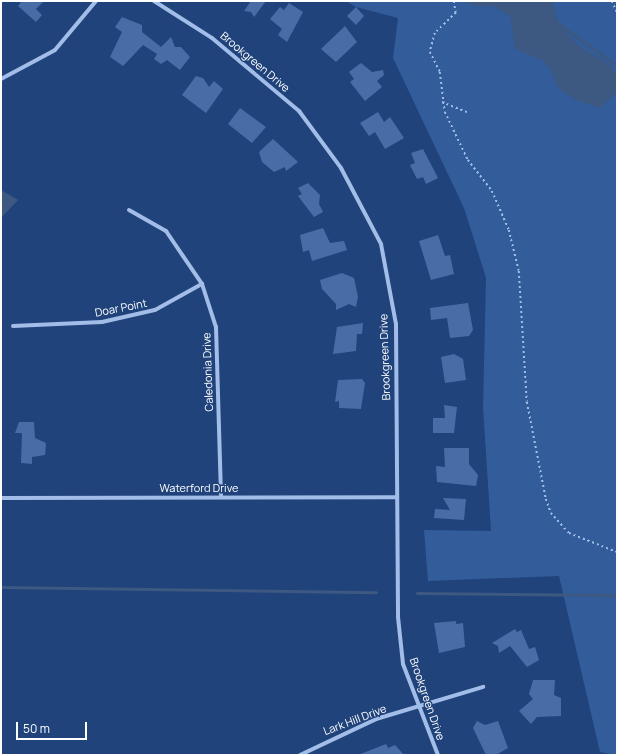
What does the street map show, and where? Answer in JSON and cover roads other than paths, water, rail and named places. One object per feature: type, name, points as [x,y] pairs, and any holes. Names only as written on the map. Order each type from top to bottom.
[{"type":"street","points":[[1,79],[55,50],[96,1]]},
{"type":"street","name":"Brookgreen Drive","points":[[154,1],[212,38],[299,111],[341,168],[381,244],[396,324],[398,617],[403,664],[438,755]]},
{"type":"street","name":"Caledonia Drive","points":[[129,210],[166,231],[202,284],[216,327],[221,496]]},
{"type":"street","name":"Doar Point","points":[[13,326],[102,322],[155,310],[202,284]]},
{"type":"street","name":"Waterford Drive","points":[[1,498],[221,496],[396,497]]},
{"type":"street","name":"Lark Hill Drive","points":[[300,755],[376,719],[419,708],[483,687]]},
{"type":"waterway","points":[[556,22],[617,66]]},
{"type":"waterway","points":[[1,587],[376,592]]},
{"type":"waterway","points":[[417,593],[617,595]]}]
